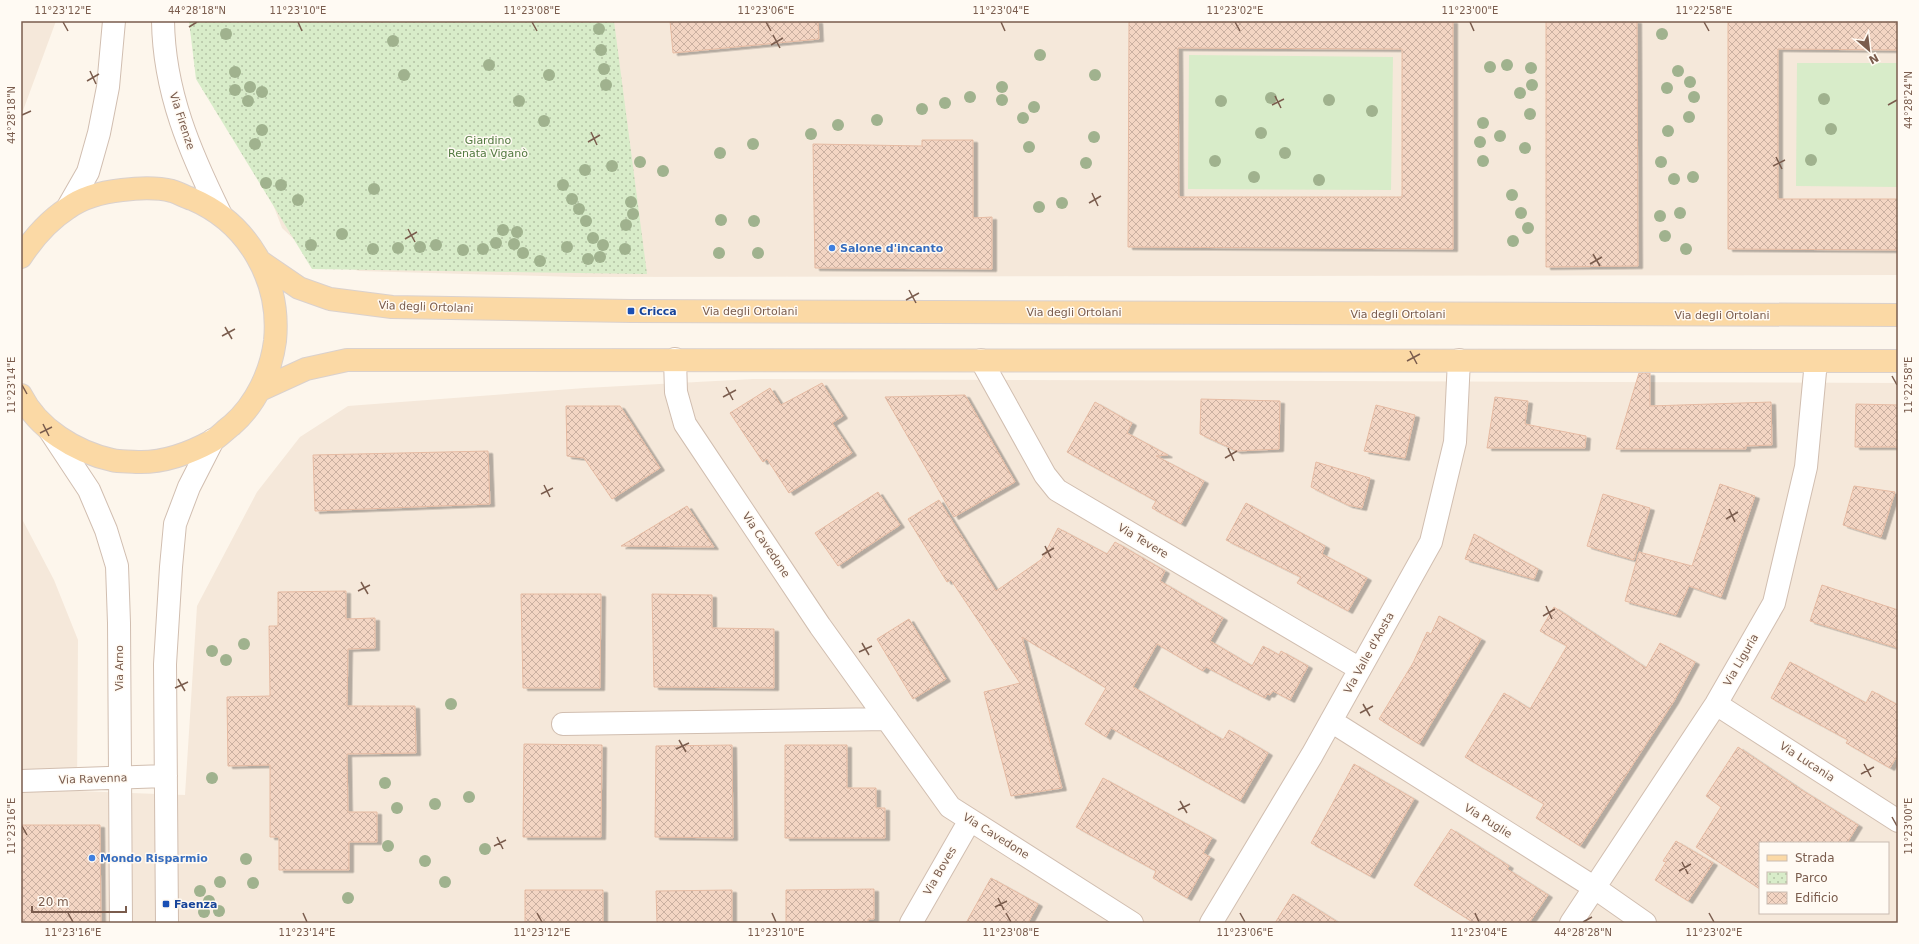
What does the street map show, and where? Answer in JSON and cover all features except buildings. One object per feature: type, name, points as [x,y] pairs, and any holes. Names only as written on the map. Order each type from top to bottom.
[{"type":"main road","points":[[21,256],[36,234],[68,207],[104,192],[141,188],[172,191],[199,202],[221,215],[240,232],[261,262],[273,296],[276,327],[273,360],[260,390],[240,418],[213,440],[179,456],[148,462],[113,460],[79,450],[50,431],[25,403],[21,395]]},
{"type":"main road","name":"Via degli Ortolani","points":[[261,262],[299,288],[330,299],[392,307],[639,311],[1898,315]]},
{"type":"main road","points":[[260,390],[306,369],[347,360],[675,359],[1898,361]]},
{"type":"street","points":[[68,207],[88,172],[99,133],[108,87],[114,21]]},
{"type":"street","name":"Via Firenze","points":[[163,21],[171,89],[181,127],[221,215]]},
{"type":"street","name":"Via Cavedone","points":[[675,359],[676,392],[685,424],[820,626],[950,807],[1132,923]]},
{"type":"street","name":"Via Tevere","points":[[981,360],[1045,475],[1056,490],[1360,669]]},
{"type":"street","name":"Via Valle d'Aosta","points":[[1211,923],[1331,721],[1431,542],[1455,442],[1459,360]]},
{"type":"street","name":"Via Liguria","points":[[1571,923],[1716,704],[1774,603],[1806,467],[1816,361]]},
{"type":"street","name":"Via Arno","points":[[50,431],[89,490],[106,530],[117,566],[119,624],[121,923]]},
{"type":"street","points":[[167,923],[165,664],[175,524],[189,487],[213,440]]},
{"type":"street","name":"Via Lucania","points":[[1716,704],[1898,821]]},
{"type":"street","points":[[563,724],[887,719]]},
{"type":"street","name":"Via Puglie","points":[[1331,721],[1595,888],[1645,923]]},
{"type":"street","name":"Via Ravenna","points":[[21,781],[166,776]]},
{"type":"street","name":"Via Boves","points":[[911,923],[970,820]]},
{"type":"shaded area","points":[[21,21],[56,21],[21,116]]},
{"type":"shaded area","points":[[207,21],[1898,21],[1898,275],[576,277],[359,271],[314,258],[282,228],[251,147]]},
{"type":"shaded area","points":[[753,379],[1898,383],[1898,923],[21,923],[21,517],[54,580],[78,640],[77,791],[185,795],[197,606],[257,492],[300,437],[348,406],[585,388]]},
{"type":"green space","name":"Giardino Renata Viganò","points":[[189,21],[614,21],[647,274],[312,269],[196,79]]},
{"type":"green space","points":[[1189,55],[1393,57],[1391,190],[1188,189]]},
{"type":"green space","points":[[1797,63],[1898,63],[1898,187],[1796,186]]},
{"type":"place","name":"Salone d'incanto","points":[[832,248]]},
{"type":"place","name":"Cricca","points":[[631,311]]},
{"type":"place","name":"Mondo Risparmio","points":[[92,858]]},
{"type":"place","name":"Faenza","points":[[166,904]]}]
